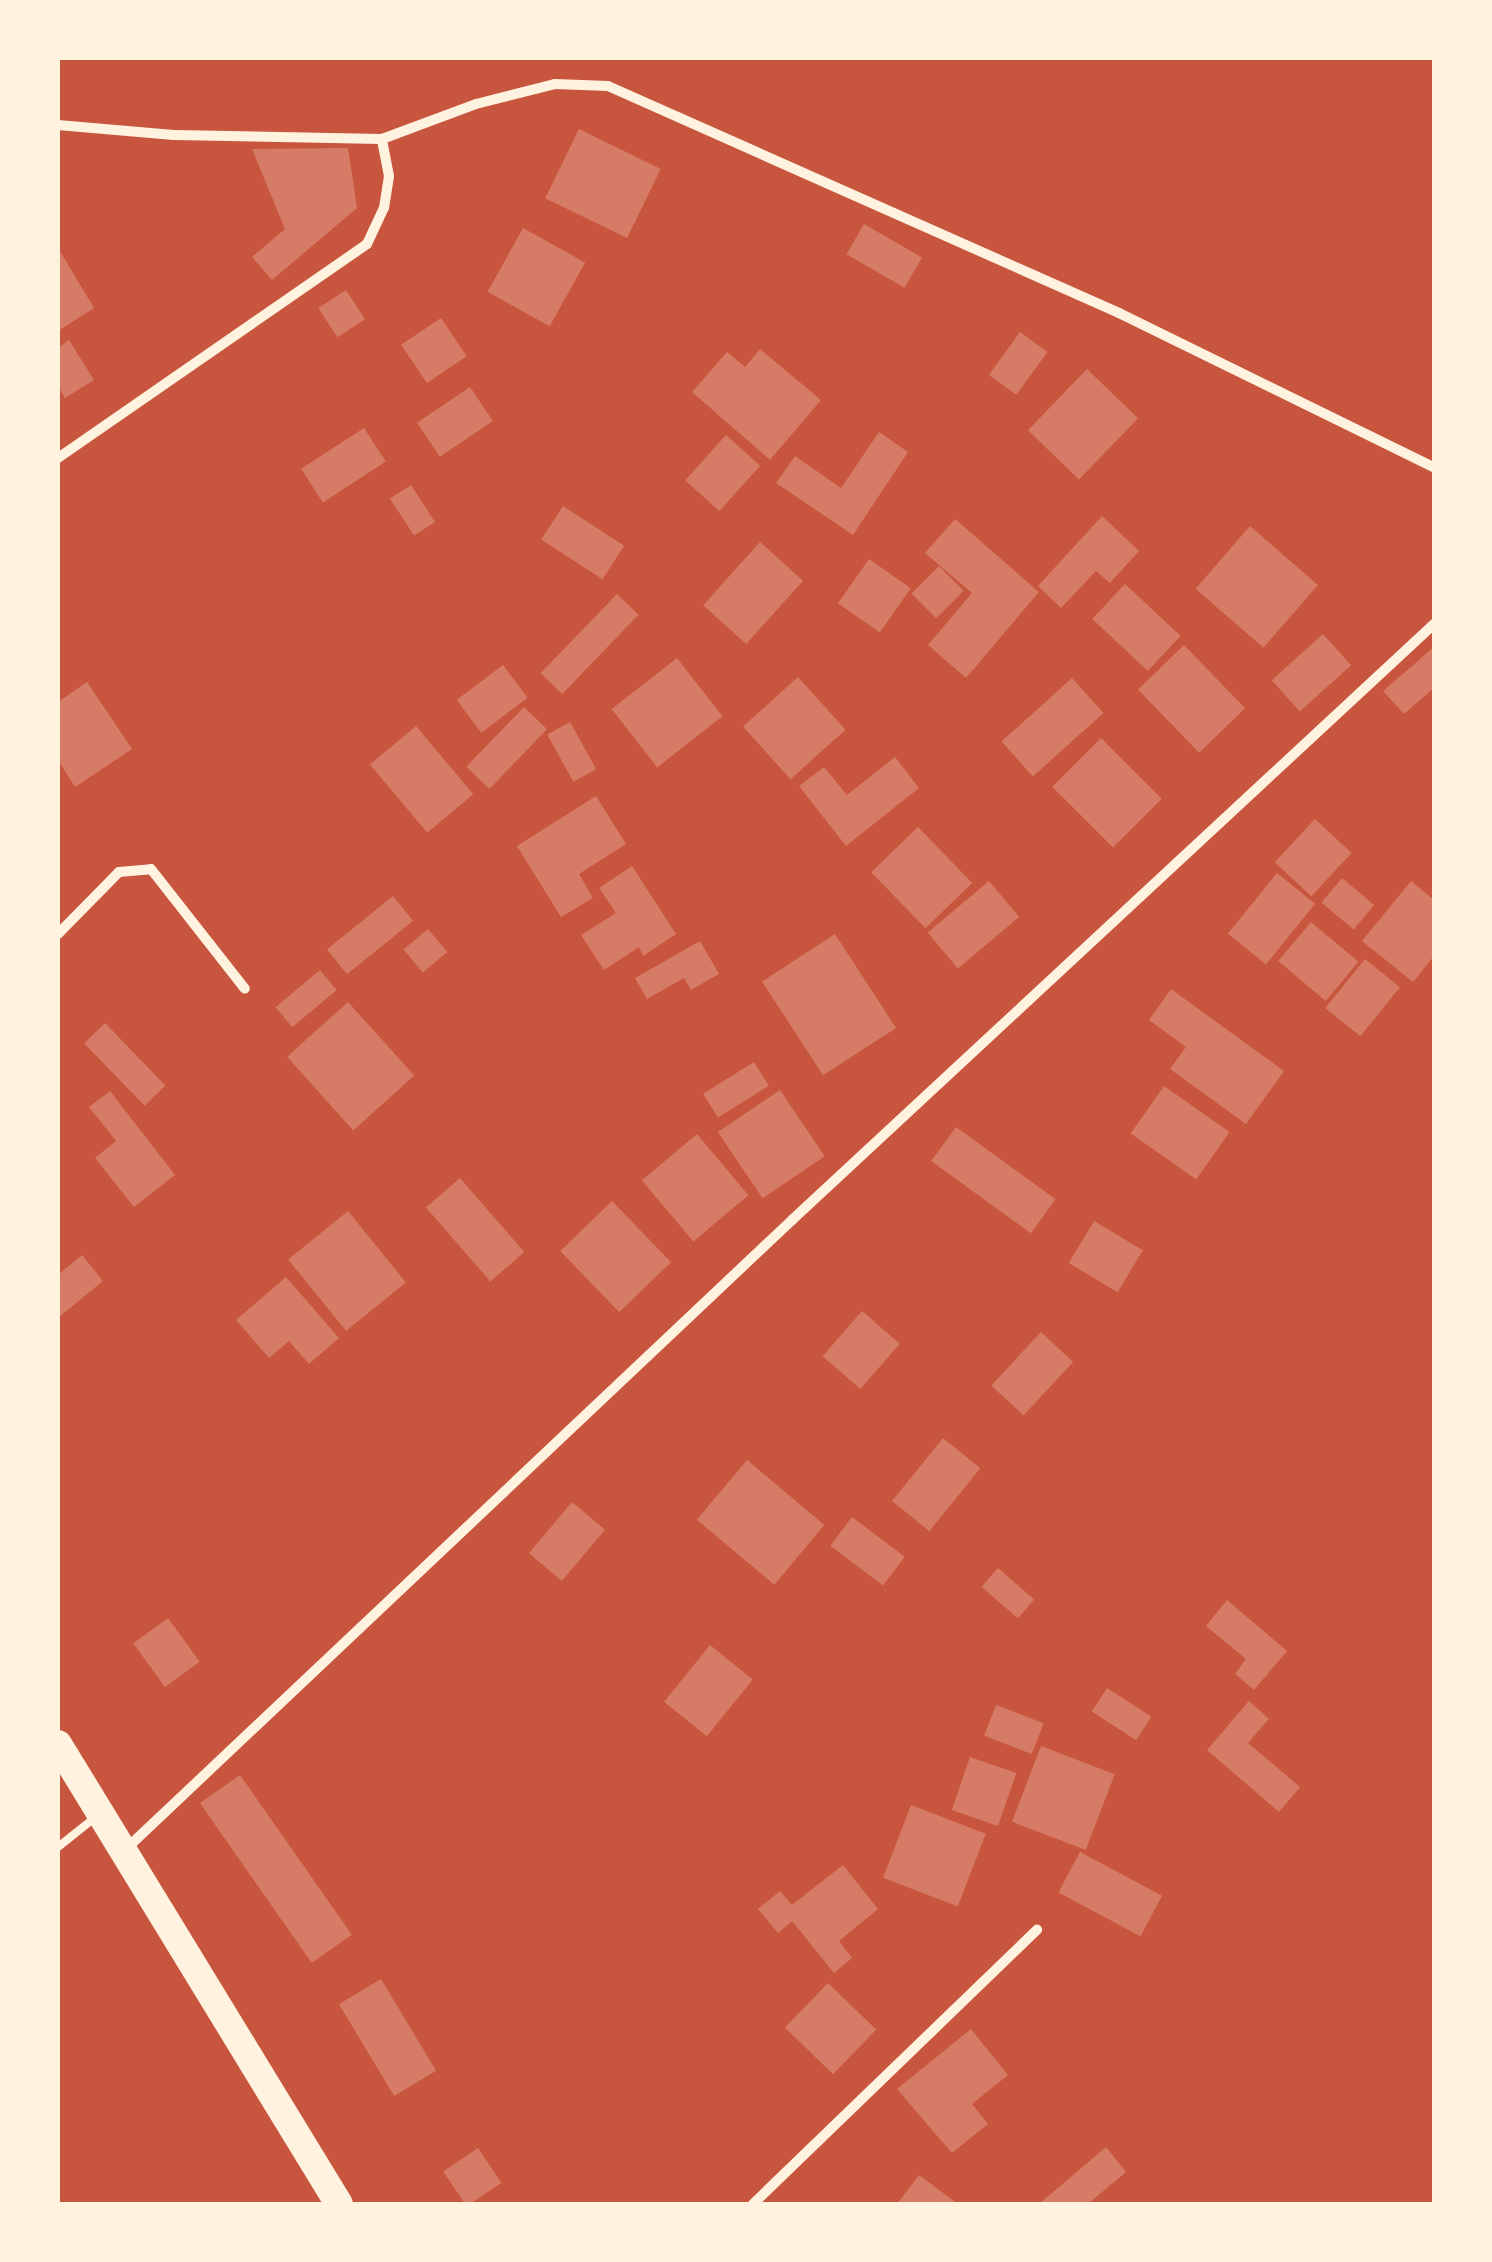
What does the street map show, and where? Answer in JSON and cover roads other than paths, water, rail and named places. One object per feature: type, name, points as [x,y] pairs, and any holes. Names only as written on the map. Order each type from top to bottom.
[{"type":"highway","points":[[58,1744],[339,2204]]},
{"type":"street","points":[[58,125],[174,136],[382,139],[476,104],[556,84],[608,86],[1120,313],[1434,468]]},
{"type":"street","points":[[58,458],[367,244],[384,208],[390,176],[382,139]]},
{"type":"street","points":[[123,1852],[792,1220],[1434,624]]},
{"type":"street","points":[[58,934],[119,872],[151,869],[244,989]]},
{"type":"street","points":[[753,2204],[1037,1930]]},
{"type":"lane","points":[[58,1846],[101,1813]]}]
